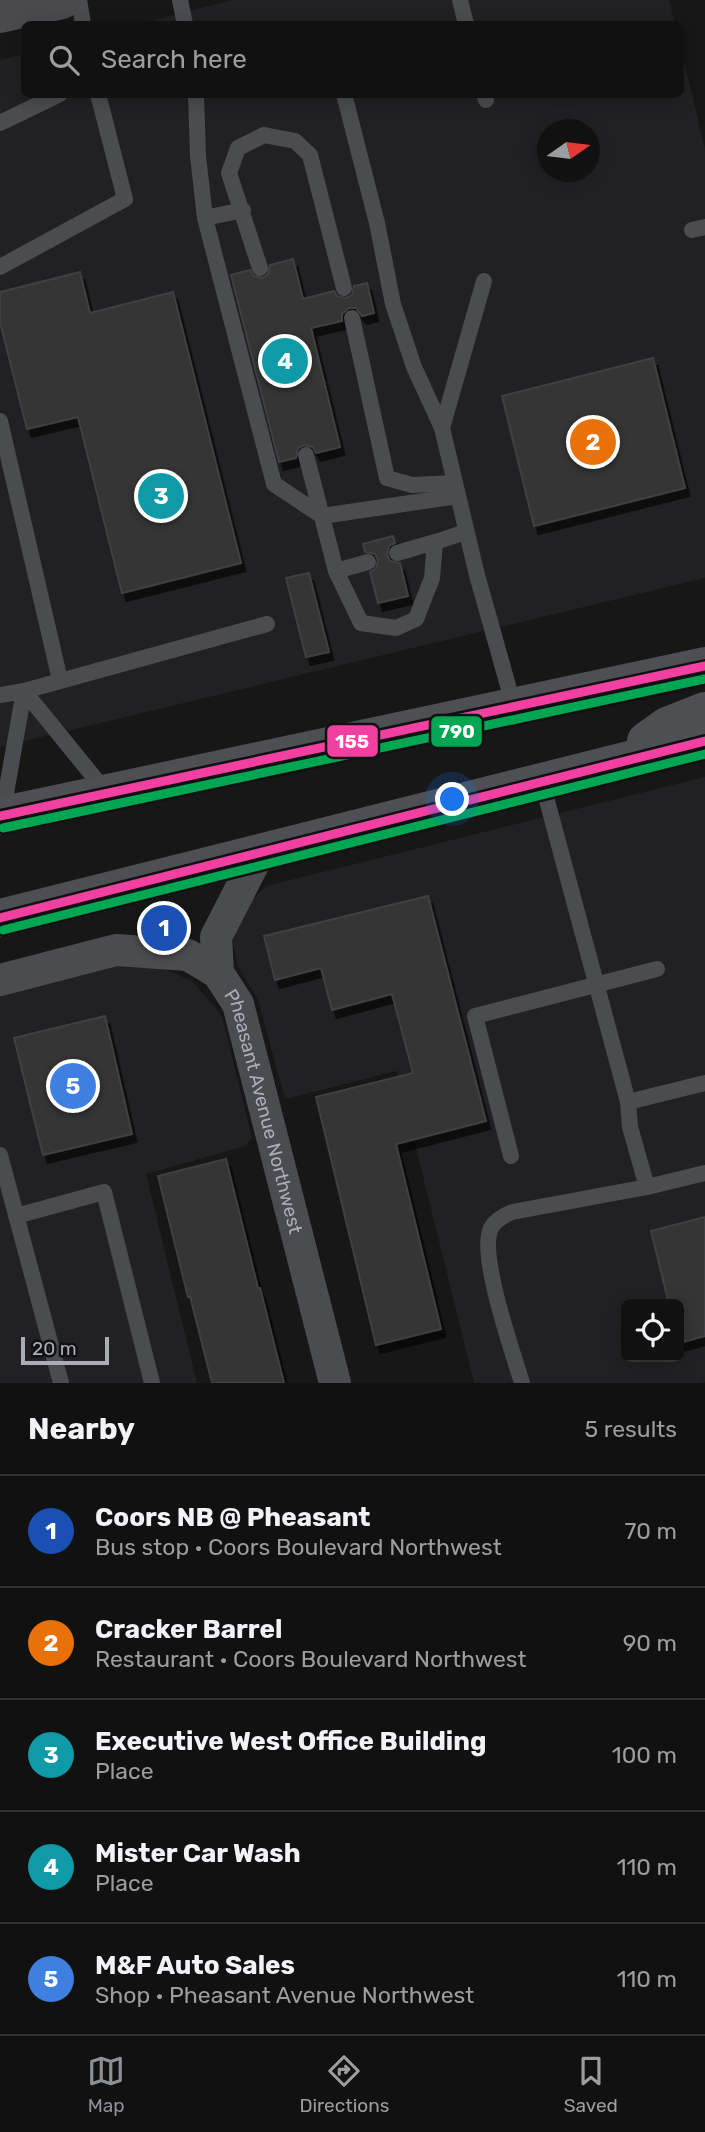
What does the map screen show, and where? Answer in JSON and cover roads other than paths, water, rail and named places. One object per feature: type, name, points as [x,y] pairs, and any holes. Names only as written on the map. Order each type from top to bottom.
[{"type":"main road","points":[[1,816],[705,666]]},
{"type":"main road","points":[[616,763],[667,726],[705,711]]},
{"type":"main road","points":[[0,918],[705,741]]},
{"type":"street","points":[[0,14],[62,0]]},
{"type":"street","name":"Pheasant Avenue Northwest","points":[[260,851],[216,937],[218,973],[238,1004],[335,1383]]},
{"type":"street","points":[[0,980],[116,950],[188,955],[218,973]]},
{"type":"lane","points":[[79,0],[82,21]]},
{"type":"lane","points":[[180,0],[185,21]]},
{"type":"lane","points":[[460,0],[465,21]]},
{"type":"lane","points":[[0,123],[52,98]]},
{"type":"lane","points":[[0,267],[125,199],[99,98]]},
{"type":"lane","points":[[196,98],[198,156],[205,218],[274,484],[321,516],[456,489]]},
{"type":"lane","points":[[345,98],[377,223],[393,304],[414,367],[442,428],[466,532],[514,707]]},
{"type":"lane","points":[[260,268],[229,173],[238,148],[264,135],[295,141],[310,155],[344,288]]},
{"type":"lane","points":[[205,218],[243,211]]},
{"type":"lane","points":[[442,428],[484,282]]},
{"type":"lane","points":[[352,318],[387,478],[412,485],[456,489]]},
{"type":"lane","points":[[0,421],[61,680]]},
{"type":"lane","points":[[306,455],[336,571],[361,623],[396,628],[416,619],[432,578],[435,542]]},
{"type":"lane","points":[[397,554],[466,532]]},
{"type":"lane","points":[[336,571],[368,562]]},
{"type":"lane","points":[[0,695],[24,691],[267,624]]},
{"type":"lane","points":[[24,691],[107,794]]},
{"type":"lane","points":[[1,816],[24,691]]},
{"type":"lane","points":[[542,782],[628,1102],[630,1127],[647,1187]]},
{"type":"lane","points":[[511,1156],[475,1016],[657,969]]},
{"type":"lane","points":[[628,1102],[705,1083]]},
{"type":"lane","points":[[0,1155],[61,1383]]},
{"type":"lane","points":[[522,1383],[486,1251],[491,1228],[500,1217],[512,1212],[705,1174]]},
{"type":"lane","points":[[16,1216],[104,1192],[152,1383]]},
{"type":"place","name":"Mister Car Wash","points":[[285,361]]},
{"type":"place","name":"Cracker Barrel","points":[[593,442]]},
{"type":"place","name":"Executive West Office Building","points":[[161,496]]},
{"type":"place","name":"Coors NB @ Pheasant","points":[[164,928]]},
{"type":"place","name":"M&F Auto Sales","points":[[73,1086]]}]
